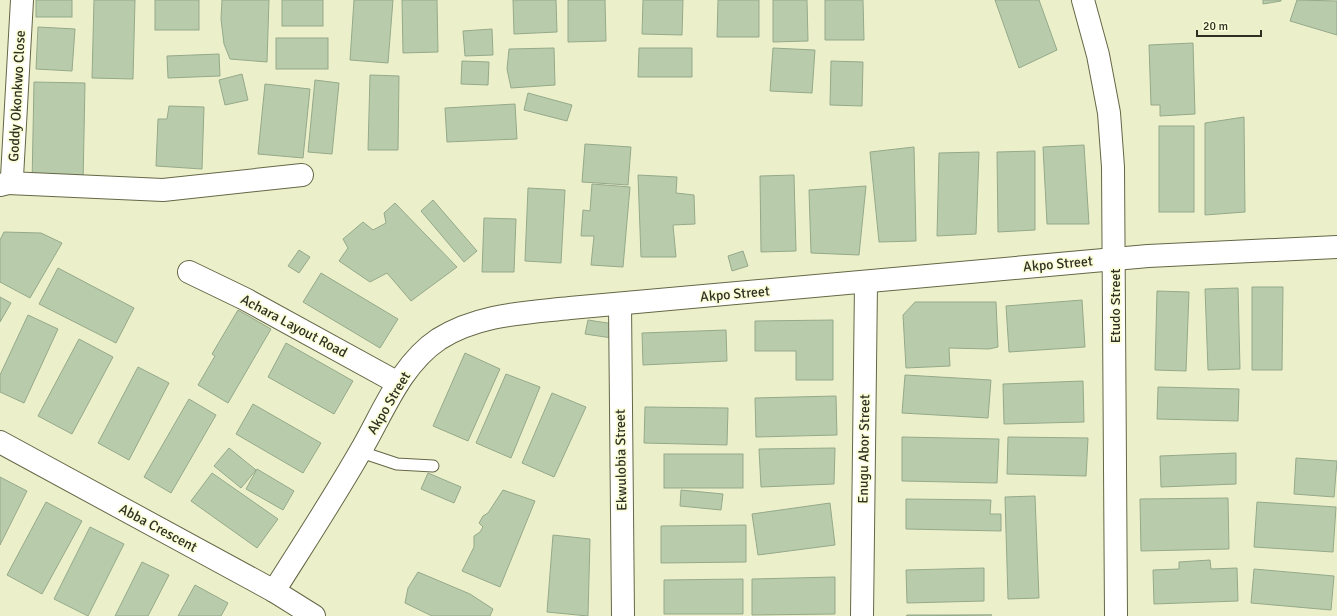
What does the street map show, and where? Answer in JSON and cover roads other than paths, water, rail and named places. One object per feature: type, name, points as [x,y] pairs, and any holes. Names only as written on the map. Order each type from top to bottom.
[{"type":"street","name":"Goddy Okonkwo Close","points":[[4,184],[12,177],[22,0]]},
{"type":"street","name":"Etudo Street","points":[[1083,0],[1098,55],[1109,113],[1113,167],[1116,616]]},
{"type":"street","points":[[4,184],[163,190],[302,175]]},
{"type":"street","name":"Akpo Street","points":[[274,591],[361,452],[398,383],[419,358],[439,340],[463,327],[488,318],[510,314],[1114,259],[1337,247]]},
{"type":"street","name":"Achara Layout Road","points":[[189,272],[245,299],[398,383]]},
{"type":"street","name":"Enugu Abor Street","points":[[862,616],[866,282]]},
{"type":"street","name":"Ekwulobia Street","points":[[620,304],[624,616]]},
{"type":"street","name":"Abba Crescent","points":[[0,442],[274,591],[314,616]]},
{"type":"lane","points":[[361,452],[397,464],[433,466]]}]
